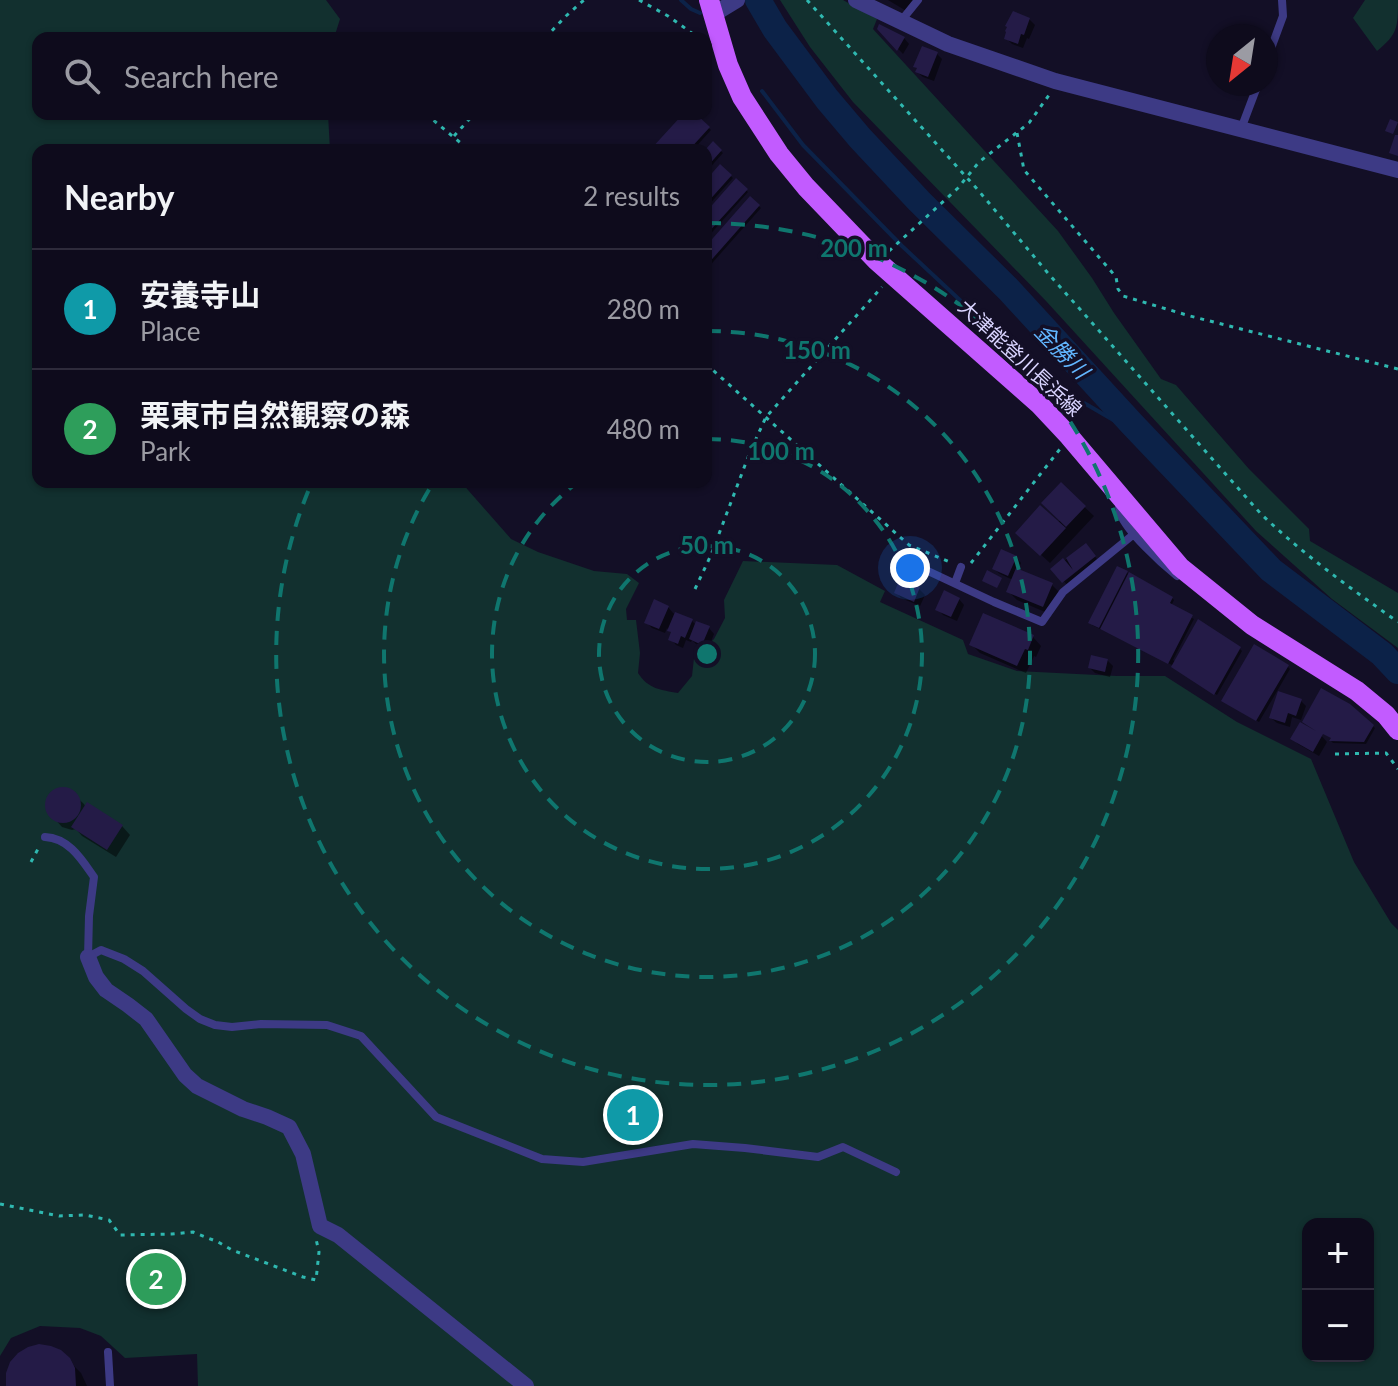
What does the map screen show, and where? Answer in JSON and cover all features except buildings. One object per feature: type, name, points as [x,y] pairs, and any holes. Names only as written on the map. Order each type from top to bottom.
[{"type":"main road","name":"大津能登川長浜線","points":[[720,6],[720,36],[742,97],[779,154],[806,187],[893,275],[1039,404],[1180,567],[1252,625],[1357,691],[1386,715],[1398,730]]},
{"type":"street","points":[[856,0],[948,44],[1058,81],[1398,170]]},
{"type":"street","points":[[88,957],[96,977],[106,990],[146,1019],[185,1075],[197,1086],[289,1127],[303,1154],[320,1226],[338,1235],[526,1386]]},
{"type":"lane","points":[[900,22],[918,0]]},
{"type":"lane","points":[[1278,30],[1283,16],[1282,0]]},
{"type":"lane","points":[[1241,129],[1253,96]]},
{"type":"lane","points":[[1119,495],[1119,512],[1134,534],[1177,576],[1199,584]]},
{"type":"lane","points":[[913,564],[1042,622],[1063,592],[1134,534]]},
{"type":"lane","points":[[955,583],[961,567]]},
{"type":"lane","points":[[45,837],[52,837],[71,847],[82,857],[94,877],[88,957],[101,950],[124,959],[143,971],[193,1014],[215,1025],[327,1025],[361,1036],[436,1117],[542,1159],[583,1162],[693,1144],[818,1157],[843,1147],[896,1172]]},
{"type":"lane","points":[[108,1352],[110,1386]]},
{"type":"path","points":[[551,32],[584,0]]},
{"type":"path","points":[[639,0],[690,32]]},
{"type":"path","points":[[807,0],[1261,514],[1328,572],[1398,622]]},
{"type":"path","points":[[712,36],[720,36]]},
{"type":"path","points":[[886,254],[958,188],[979,162],[1029,123],[1058,81]]},
{"type":"path","points":[[434,120],[463,144]]},
{"type":"path","points":[[454,136],[469,120]]},
{"type":"path","points":[[1017,133],[1024,170],[1116,277],[1123,296],[1398,369]]},
{"type":"path","points":[[695,589],[766,417],[893,275]]},
{"type":"path","points":[[712,369],[909,545],[966,569],[1069,436]]},
{"type":"path","points":[[1335,754],[1386,753],[1398,769]]},
{"type":"path","points":[[31,862],[45,837]]},
{"type":"path","points":[[0,1204],[59,1216],[85,1215],[109,1220],[120,1235],[193,1232],[232,1250],[316,1280],[319,1252],[314,1231],[320,1226]]},
{"type":"green space","points":[[0,0],[326,0],[340,19],[336,32],[32,32],[32,120],[328,120],[330,144],[32,144],[32,488],[466,488],[511,539],[538,552],[594,571],[627,574],[639,583],[626,609],[627,620],[636,620],[640,653],[638,673],[651,686],[678,693],[692,676],[694,658],[714,639],[725,618],[724,600],[743,561],[837,565],[885,591],[880,602],[963,640],[968,654],[1017,671],[1165,676],[1237,722],[1311,759],[1354,862],[1398,930],[1398,1386],[198,1386],[197,1354],[125,1358],[101,1336],[80,1328],[40,1326],[11,1338],[0,1356]]},
{"type":"green space","points":[[780,0],[843,0],[877,19],[873,29],[1058,231],[1161,379],[1176,385],[1249,469],[1309,529],[1310,541],[1398,593],[1398,648],[1332,599],[1256,531],[1046,301],[853,102],[810,47]]},
{"type":"green space","points":[[1365,0],[1398,0],[1395,29],[1377,51],[1353,18]]},
{"type":"waterway","points":[[681,0],[700,13]]},
{"type":"waterway","name":"金勝川","points":[[758,0],[775,29],[827,99],[919,201],[1009,290],[1271,570],[1382,654],[1398,671]]},
{"type":"waterway","points":[[762,91],[803,145],[902,246],[1021,357],[1060,389],[1146,439]]},
{"type":"place","name":"安養寺山","points":[[633,1115]]},
{"type":"place","name":"栗東市自然観察の森","points":[[156,1279]]}]
